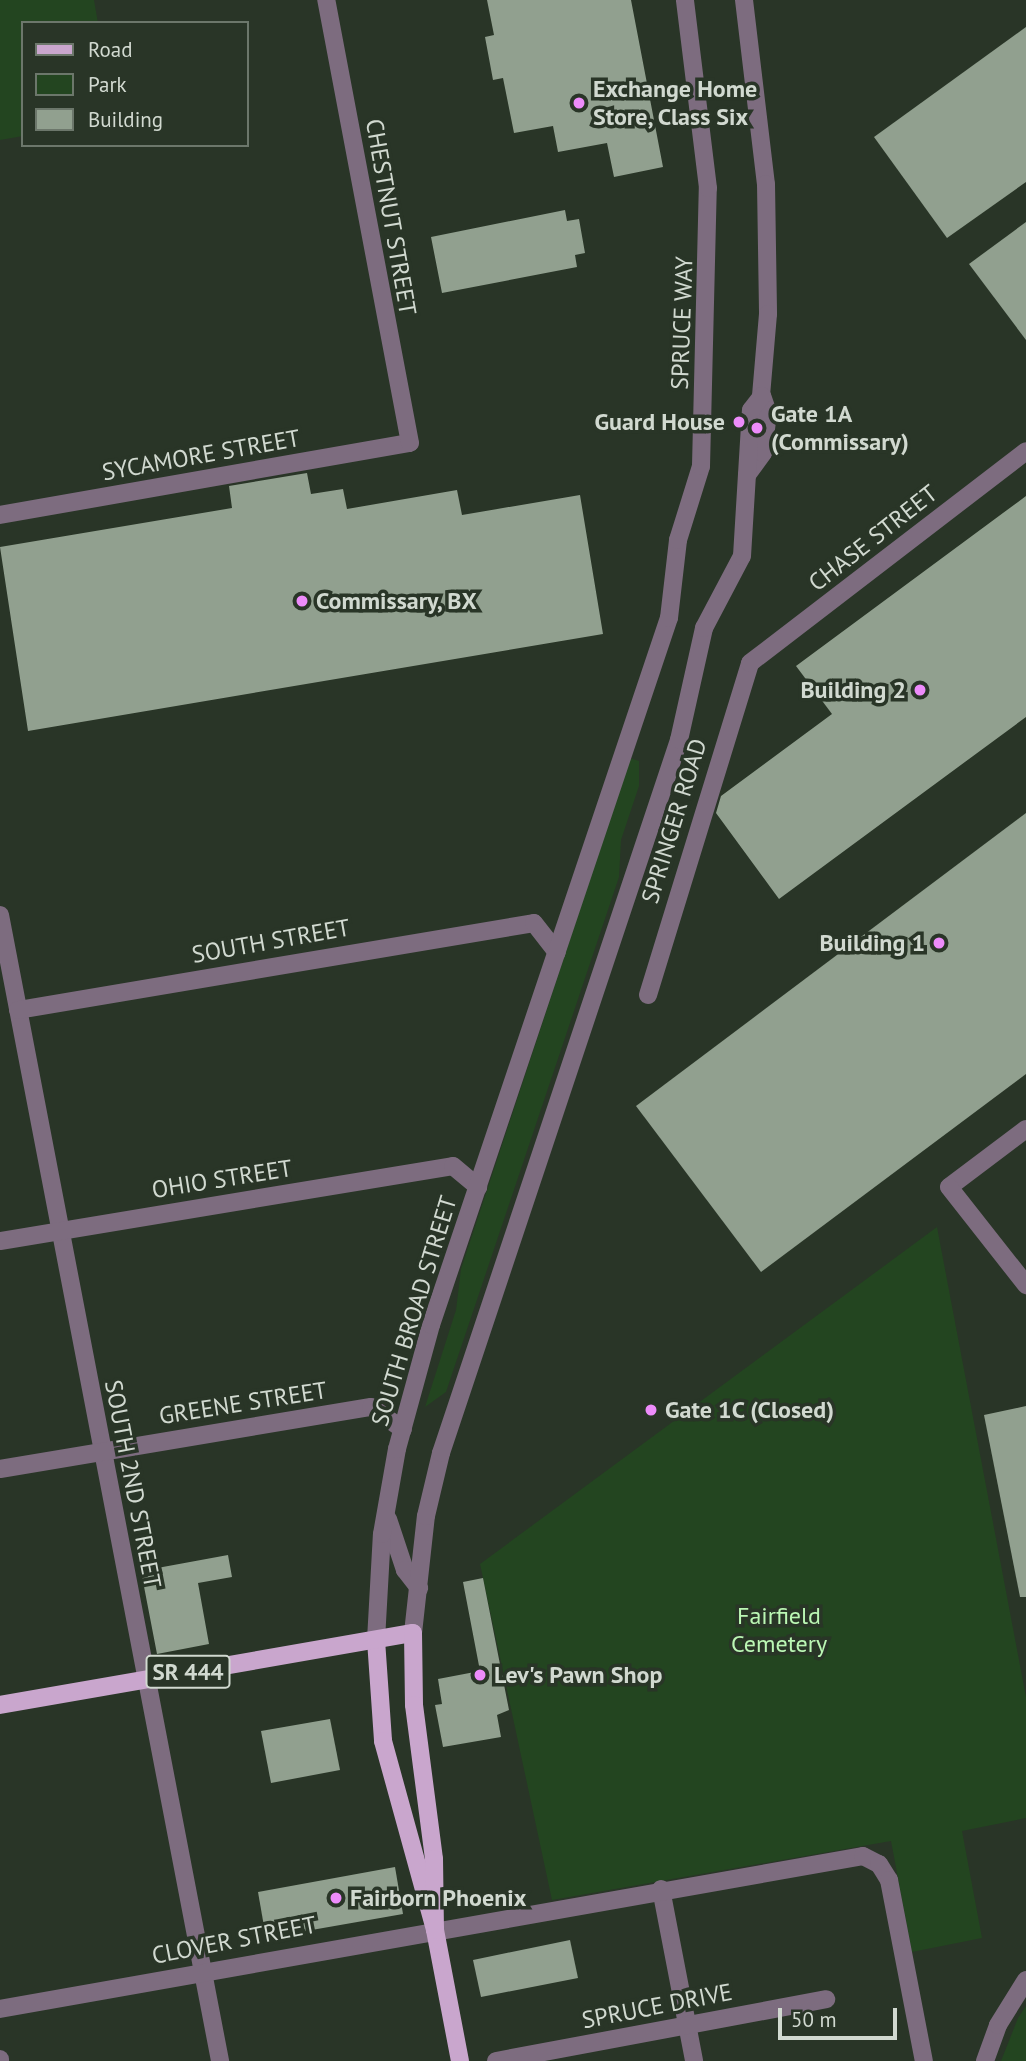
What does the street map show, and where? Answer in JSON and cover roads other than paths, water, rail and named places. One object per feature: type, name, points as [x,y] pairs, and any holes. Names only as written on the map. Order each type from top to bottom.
[{"type":"main road","name":"SR 444","points":[[0,1704],[413,1633]]},
{"type":"main road","name":"SOUTH BROAD STREET","points":[[413,1633],[415,1718],[434,1859],[435,1930]]},
{"type":"main road","name":"SOUTH BROAD STREET","points":[[376,1640],[383,1741],[435,1930],[460,2061]]},
{"type":"street","name":"CHESTNUT STREET","points":[[326,0],[410,443]]},
{"type":"street","name":"SPRUCE WAY","points":[[632,722],[669,618],[678,540],[701,466],[709,188],[685,0]]},
{"type":"street","name":"SOUTH BROAD STREET","points":[[413,1633],[426,1516],[441,1453],[679,740],[704,628],[742,556],[747,475],[755,452],[768,314],[766,184],[744,0]]},
{"type":"street","name":"SYCAMORE STREET","points":[[0,515],[410,443]]},
{"type":"street","name":"CHASE STREET","points":[[750,663],[1026,451]]},
{"type":"street","name":"SPRINGER ROAD","points":[[648,995],[750,663]]},
{"type":"street","name":"SOUTH BROAD STREET","points":[[376,1640],[386,1513],[403,1429],[478,1187],[632,722]]},
{"type":"street","name":"SOUTH 2ND STREET","points":[[0,915],[220,2061]]},
{"type":"street","name":"SOUTH STREET","points":[[18,1010],[534,923],[556,952]]},
{"type":"street","points":[[1026,1129],[949,1187],[1026,1285]]},
{"type":"street","name":"OHIO STREET","points":[[0,1241],[453,1166],[478,1187]]},
{"type":"street","name":"GREENE STREET","points":[[0,1469],[371,1407],[403,1429]]},
{"type":"street","points":[[386,1513],[405,1570],[419,1588]]},
{"type":"street","name":"CLOVER STREET","points":[[0,2009],[203,1970],[850,1855],[873,1859],[886,1870],[925,2061]]},
{"type":"street","points":[[661,1889],[694,2061]]},
{"type":"street","points":[[985,2061],[1003,2016],[1026,1980]]},
{"type":"street","name":"SPRUCE DRIVE","points":[[496,2061],[826,2000]]},
{"type":"place","name":"Exchange Home Store, Class Six","points":[[579,103]]},
{"type":"place","name":"Guard House","points":[[739,422]]},
{"type":"place","name":"Gate 1A (Commissary)","points":[[757,428]]},
{"type":"place","name":"Commissary, BX","points":[[302,601]]},
{"type":"place","name":"Building 2","points":[[920,690]]},
{"type":"place","name":"Building 1","points":[[939,943]]},
{"type":"place","name":"Gate 1C (Closed)","points":[[651,1410]]},
{"type":"place","name":"Lev's Pawn Shop","points":[[480,1675]]},
{"type":"place","name":"Fairborn Phoenix","points":[[336,1898]]},
{"type":"park label","name":"Fairfield Cemetery","points":[[779,1630]]}]
